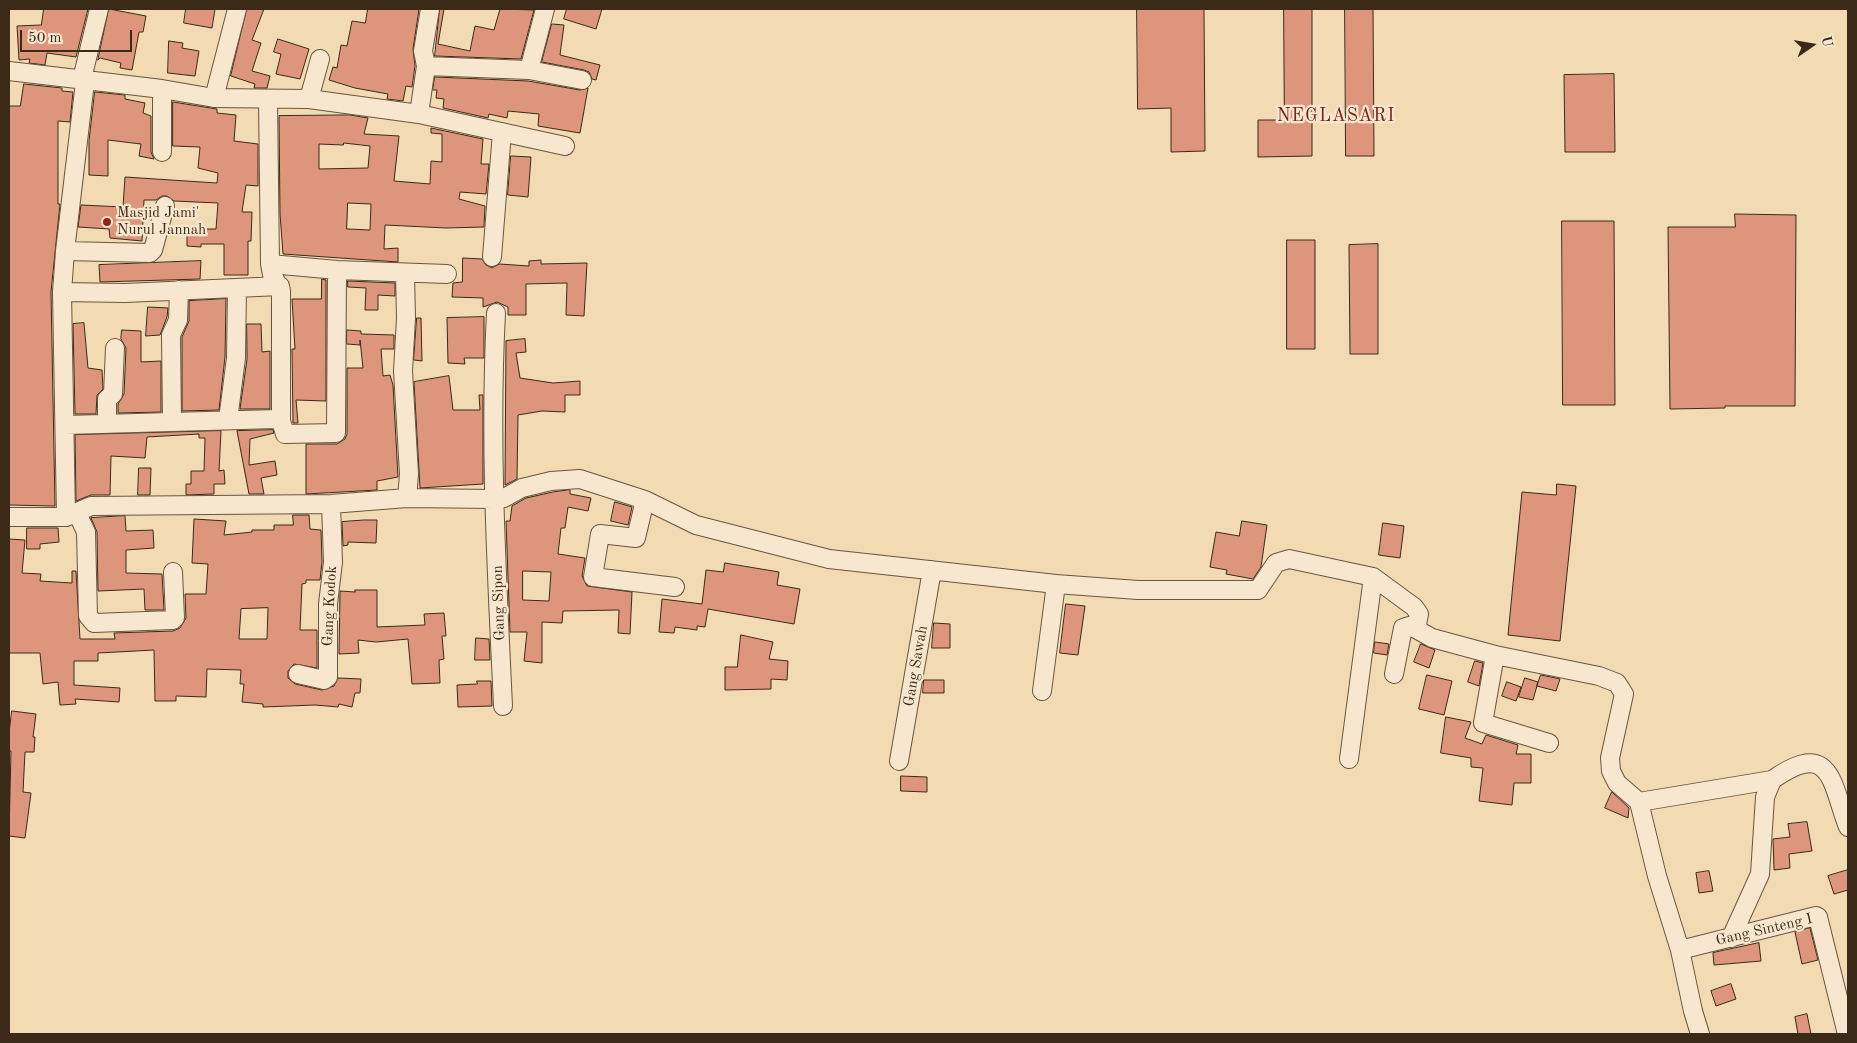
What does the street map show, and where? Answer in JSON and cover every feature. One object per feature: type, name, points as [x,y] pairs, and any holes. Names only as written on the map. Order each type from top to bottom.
[{"type":"street","points":[[99,9],[84,81],[64,251],[62,292],[66,425],[72,515],[86,532],[88,616],[94,623],[173,620],[175,618],[173,572]]},
{"type":"street","points":[[214,98],[237,9]]},
{"type":"street","points":[[419,114],[426,66],[423,50],[430,9]]},
{"type":"street","points":[[529,70],[545,9]]},
{"type":"street","points":[[309,99],[320,60]]},
{"type":"street","points":[[426,66],[529,70],[582,80]]},
{"type":"street","points":[[9,71],[162,89],[214,98],[309,99],[419,114],[565,146]]},
{"type":"street","points":[[162,89],[162,152]]},
{"type":"street","points":[[268,99],[270,264],[272,274],[280,286],[280,421],[285,434],[332,434],[337,430],[337,270]]},
{"type":"street","points":[[492,257],[502,132]]},
{"type":"street","points":[[64,251],[150,254],[154,250],[165,206]]},
{"type":"street","points":[[270,264],[337,270],[447,274]]},
{"type":"street","points":[[405,273],[406,318],[403,371],[409,474],[407,498]]},
{"type":"street","points":[[62,292],[237,289],[280,286]]},
{"type":"street","points":[[228,420],[236,358],[237,289]]},
{"type":"street","points":[[172,422],[171,335],[178,320],[178,290]]},
{"type":"street","name":"Gang Sipon","points":[[496,313],[494,363],[495,499],[503,706]]},
{"type":"street","points":[[107,423],[107,400],[113,394],[114,348]]},
{"type":"street","points":[[66,425],[277,419],[280,421]]},
{"type":"street","points":[[9,517],[72,515],[91,506],[330,504],[407,498],[495,499],[504,498],[522,488],[551,481],[580,479],[645,500],[696,525],[829,559],[1056,584],[1138,590],[1258,590],[1276,563],[1289,559],[1372,577],[1414,607],[1419,614],[1416,629]]},
{"type":"street","points":[[645,500],[636,538],[600,534],[593,577],[675,588]]},
{"type":"street","name":"Gang Kodok","points":[[298,674],[324,680],[328,677],[328,604],[333,562],[330,504]]},
{"type":"street","name":"Gang Sawah","points":[[899,761],[932,570]]},
{"type":"street","points":[[1349,760],[1372,577]]},
{"type":"street","points":[[1042,690],[1056,584]]},
{"type":"street","points":[[1394,674],[1403,628],[1409,626],[1432,638],[1495,656],[1600,676],[1617,683],[1624,694],[1610,758],[1611,771],[1617,783],[1640,802],[1657,876],[1680,950],[1700,1034]]},
{"type":"street","points":[[1495,656],[1483,723],[1549,743]]},
{"type":"street","points":[[1640,802],[1772,780],[1801,764],[1816,763],[1824,767],[1837,790],[1848,828]]},
{"type":"street","points":[[1731,938],[1760,874],[1765,797],[1772,780]]},
{"type":"street","name":"Gang Sinteng I","points":[[1680,950],[1811,916],[1818,917],[1848,1034]]},
{"type":"building","points":[[44,9],[88,9],[76,57],[47,53],[45,65],[29,63],[30,59],[19,60],[17,26],[41,25]]},
{"type":"building","points":[[109,9],[146,16],[143,32],[139,32],[132,70],[120,68],[121,63],[100,58],[98,60]]},
{"type":"building","points":[[186,9],[215,9],[212,28],[184,23]]},
{"type":"building","points":[[247,9],[264,9],[252,40],[261,43],[252,71],[270,76],[267,88],[254,88],[255,84],[231,76]]},
{"type":"building","points":[[368,9],[419,9],[413,49],[415,66],[412,87],[406,86],[403,101],[387,99],[388,94],[355,88],[329,80],[333,67],[337,68],[341,45],[347,46],[352,21],[365,23]]},
{"type":"building","points":[[440,9],[444,9],[438,44],[470,51],[475,26],[494,30],[500,9],[534,10],[521,59],[435,56]]},
{"type":"building","points":[[567,9],[602,9],[596,29],[564,19]]},
{"type":"building","points":[[1137,9],[1204,9],[1205,151],[1171,152],[1171,108],[1138,109]]},
{"type":"building","points":[[1284,9],[1312,9],[1312,156],[1258,157],[1258,120],[1284,120]]},
{"type":"building","points":[[1345,9],[1373,9],[1374,156],[1346,156]]},
{"type":"building","points":[[552,24],[564,25],[560,55],[600,65],[596,80],[592,79],[589,72],[584,70],[542,62]]},
{"type":"building","points":[[278,39],[309,49],[300,79],[276,74],[281,54],[274,52]]},
{"type":"building","points":[[169,41],[183,43],[182,48],[199,51],[195,76],[168,73]]},
{"type":"building","points":[[1614,74],[1615,152],[1565,152],[1564,75]]},
{"type":"building","points":[[435,77],[528,81],[580,90],[588,88],[580,133],[538,126],[539,114],[508,111],[507,118],[489,114],[488,118],[443,108],[444,99],[436,98],[437,90],[433,90]]},
{"type":"building","points":[[24,84],[62,88],[62,91],[73,92],[70,122],[58,121],[58,204],[60,204],[51,292],[55,506],[9,505],[9,106],[20,106]]},
{"type":"building","points":[[95,92],[125,95],[125,99],[145,103],[143,113],[151,116],[151,152],[154,159],[139,156],[141,144],[108,140],[108,176],[89,175],[89,141]]},
{"type":"building","points":[[173,102],[217,109],[217,113],[236,115],[234,141],[258,144],[258,186],[246,185],[242,212],[252,212],[251,241],[248,241],[248,275],[224,275],[224,244],[201,244],[201,247],[187,246],[187,229],[216,229],[218,203],[174,201],[167,196],[162,196],[156,200],[144,200],[142,241],[110,238],[109,229],[78,227],[81,205],[123,207],[125,177],[217,183],[218,173],[198,168],[200,147],[173,146]]},
{"type":"building","points":[[350,115],[368,118],[364,134],[399,136],[394,181],[430,184],[431,161],[442,162],[442,134],[431,133],[431,128],[483,139],[481,164],[489,164],[486,194],[460,192],[459,199],[485,206],[484,227],[446,228],[385,225],[384,249],[398,248],[398,262],[283,254],[280,214],[279,116]],"holes":[[[344,143],[370,146],[368,168],[319,169],[319,144],[343,145]],[[348,203],[371,204],[370,230],[347,229]]]},
{"type":"building","points":[[511,156],[531,157],[528,197],[508,195]]},
{"type":"building","points":[[1735,214],[1796,215],[1795,406],[1725,406],[1725,408],[1670,409],[1668,227],[1735,227]]},
{"type":"building","points":[[1562,221],[1614,221],[1615,405],[1563,405]]},
{"type":"building","points":[[1287,240],[1315,240],[1315,349],[1287,349]]},
{"type":"building","points":[[1378,244],[1378,354],[1350,354],[1349,245]]},
{"type":"building","points":[[463,258],[482,259],[486,265],[492,268],[499,264],[529,266],[529,261],[541,260],[541,264],[587,263],[584,316],[566,315],[567,283],[526,284],[526,315],[508,315],[508,307],[497,302],[483,307],[483,298],[452,297],[453,283],[462,282]]},
{"type":"building","points":[[201,261],[200,279],[100,282],[99,265]]},
{"type":"building","points":[[322,279],[326,280],[326,401],[296,400],[298,423],[293,423],[292,349],[295,349],[292,299],[321,299]]},
{"type":"building","points":[[348,281],[395,283],[395,296],[378,295],[378,310],[365,310],[366,288],[348,287]]},
{"type":"building","points":[[226,299],[225,357],[219,410],[182,411],[182,337],[189,321],[189,301]]},
{"type":"building","points":[[148,307],[168,308],[167,317],[160,335],[146,336]]},
{"type":"building","points":[[484,317],[484,358],[464,358],[465,364],[448,363],[447,318]]},
{"type":"building","points":[[417,318],[421,318],[422,361],[414,360]]},
{"type":"building","points":[[84,323],[88,368],[102,370],[103,389],[97,395],[96,414],[75,414],[73,324]]},
{"type":"building","points":[[247,324],[261,324],[262,352],[270,351],[270,409],[240,409],[247,359]]},
{"type":"building","points":[[122,330],[141,331],[141,362],[161,361],[161,412],[118,413],[118,404],[124,394],[126,348],[121,339]]},
{"type":"building","points":[[347,330],[361,331],[361,334],[394,335],[394,349],[381,349],[383,376],[390,375],[393,385],[398,477],[377,481],[377,490],[306,494],[306,444],[337,444],[345,439],[347,434],[347,368],[363,368],[360,340],[360,345],[347,344]]},
{"type":"building","points":[[525,339],[526,352],[516,353],[520,378],[553,383],[580,381],[580,395],[565,395],[565,412],[542,411],[518,415],[517,479],[505,485],[506,341]]},
{"type":"building","points":[[449,376],[453,410],[480,410],[479,395],[483,395],[483,484],[420,488],[414,382]]},
{"type":"building","points":[[273,430],[274,433],[250,439],[249,465],[275,461],[277,475],[261,478],[264,494],[249,494],[237,431]]},
{"type":"building","points":[[221,431],[219,471],[224,470],[225,484],[214,484],[214,494],[186,495],[186,484],[191,484],[191,471],[204,471],[205,438],[199,438],[199,434],[147,437],[145,458],[111,456],[110,495],[91,495],[76,501],[75,435]]},
{"type":"building","points":[[139,468],[151,468],[150,495],[138,495]]},
{"type":"building","points":[[1557,484],[1576,486],[1560,641],[1508,635],[1522,492],[1556,495]]},
{"type":"building","points":[[570,490],[570,494],[591,498],[588,511],[568,507],[565,528],[561,528],[558,554],[585,558],[582,576],[587,586],[632,592],[630,634],[618,633],[619,610],[563,611],[562,623],[542,622],[542,663],[524,661],[527,632],[510,632],[506,521],[510,521],[512,506],[526,498]],"holes":[[[523,571],[551,572],[549,601],[523,600]]]},
{"type":"building","points":[[615,502],[632,507],[628,525],[611,521]]},
{"type":"building","points":[[293,515],[309,515],[310,529],[321,530],[322,562],[320,580],[306,580],[306,583],[302,584],[300,630],[317,630],[317,668],[294,664],[288,671],[288,678],[295,684],[322,690],[334,686],[338,678],[361,679],[360,693],[355,693],[352,707],[339,704],[338,707],[315,705],[263,707],[263,704],[242,702],[244,684],[240,684],[241,670],[207,669],[206,697],[176,696],[176,701],[155,701],[154,650],[98,653],[98,661],[74,661],[74,685],[120,688],[119,702],[75,699],[76,704],[60,705],[58,682],[43,684],[40,653],[9,653],[9,539],[25,540],[22,573],[41,574],[40,581],[72,583],[72,571],[76,571],[80,639],[115,639],[114,633],[173,631],[180,628],[186,618],[185,594],[206,594],[208,564],[192,563],[194,519],[226,521],[224,535],[252,532],[252,530],[274,530],[274,525],[293,525]],"holes":[[[268,608],[267,639],[239,639],[241,609]]]},
{"type":"building","points":[[125,516],[126,531],[153,530],[154,548],[126,550],[126,573],[162,574],[164,610],[145,610],[144,589],[98,591],[97,532],[91,518]]},
{"type":"building","points":[[377,520],[376,543],[348,542],[348,545],[343,546],[342,522]]},
{"type":"building","points":[[1242,521],[1267,525],[1261,567],[1253,579],[1226,574],[1227,570],[1210,567],[1216,532],[1239,536]]},
{"type":"building","points":[[1383,523],[1404,526],[1400,558],[1379,555]]},
{"type":"building","points":[[27,528],[58,528],[59,542],[40,544],[40,549],[27,549]]},
{"type":"building","points":[[725,563],[779,572],[777,585],[800,589],[794,624],[708,609],[705,627],[697,626],[697,630],[675,627],[674,633],[659,632],[662,599],[702,604],[706,570],[723,572]]},
{"type":"building","points":[[355,590],[377,590],[377,627],[425,625],[424,614],[444,613],[446,636],[442,636],[444,659],[439,660],[440,683],[412,684],[408,639],[376,642],[358,640],[359,653],[339,654],[340,591],[355,592]]},
{"type":"building","points":[[1066,604],[1085,606],[1078,655],[1060,653]]},
{"type":"building","points":[[934,623],[950,624],[950,648],[932,648]]},
{"type":"building","points":[[741,635],[773,642],[769,659],[788,661],[787,680],[771,679],[771,689],[725,690],[725,667],[737,667]]},
{"type":"building","points":[[476,638],[489,639],[490,660],[475,660]]},
{"type":"building","points":[[1375,642],[1389,644],[1387,655],[1374,653]]},
{"type":"building","points":[[1421,644],[1435,650],[1429,668],[1414,662]]},
{"type":"building","points":[[1475,661],[1483,663],[1479,686],[1468,682]]},
{"type":"building","points":[[1427,675],[1452,681],[1444,715],[1419,709]]},
{"type":"building","points":[[1541,675],[1560,679],[1556,691],[1537,686]]},
{"type":"building","points":[[1525,678],[1538,682],[1533,700],[1519,697]]},
{"type":"building","points":[[924,680],[944,680],[944,693],[923,693]]},
{"type":"building","points":[[477,681],[491,681],[492,706],[458,707],[457,685],[477,684]]},
{"type":"building","points":[[1507,682],[1521,687],[1516,701],[1502,696]]},
{"type":"building","points":[[12,711],[36,714],[33,737],[35,737],[34,752],[25,752],[23,792],[31,793],[25,838],[9,836],[11,751],[9,751],[9,734]]},
{"type":"building","points":[[1446,717],[1471,722],[1465,738],[1482,744],[1486,735],[1518,745],[1516,754],[1531,754],[1531,783],[1514,783],[1512,805],[1479,801],[1483,768],[1471,767],[1471,758],[1441,753]]},
{"type":"building","points":[[901,776],[927,777],[927,792],[901,791]]},
{"type":"building","points":[[1612,792],[1629,808],[1628,818],[1605,808]]},
{"type":"building","points":[[1807,822],[1812,851],[1789,854],[1790,868],[1774,870],[1773,839],[1790,837],[1788,824]]},
{"type":"building","points":[[1848,870],[1848,890],[1834,894],[1828,876]]},
{"type":"building","points":[[1709,871],[1713,891],[1699,893],[1696,873]]},
{"type":"building","points":[[1810,928],[1818,960],[1802,964],[1795,932]]},
{"type":"building","points":[[1759,943],[1761,961],[1714,965],[1713,953]]},
{"type":"building","points":[[1731,984],[1736,999],[1716,1006],[1711,991]]},
{"type":"building","points":[[1807,1014],[1811,1034],[1798,1034],[1795,1017]]},
{"type":"place","name":"Masjid Jami' Nurul Jannah","points":[[107,222]]},
{"type":"district","name":"NEGLASARI","points":[[1336,116]]}]
